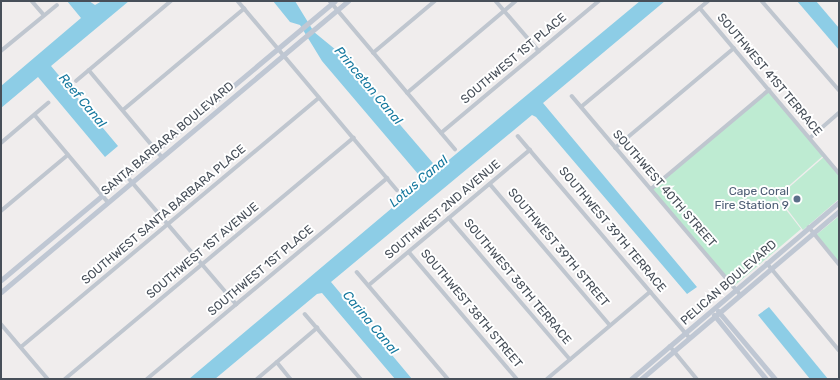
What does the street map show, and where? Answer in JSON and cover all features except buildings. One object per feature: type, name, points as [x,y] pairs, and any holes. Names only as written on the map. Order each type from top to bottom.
[{"type":"main road","name":"SANTA BARBARA BOULEVARD","points":[[1,280],[278,49],[337,10],[348,1]]},
{"type":"main road","name":"SANTA BARBARA BOULEVARD","points":[[313,25],[333,2]]},
{"type":"main road","name":"SANTA BARBARA BOULEVARD","points":[[1,292],[284,55],[303,33]]},
{"type":"main road","points":[[213,103],[219,109]]},
{"type":"main road","name":"PELICAN BOULEVARD","points":[[631,379],[839,202]]},
{"type":"main road","name":"PELICAN BOULEVARD","points":[[641,379],[839,211]]},
{"type":"main road","points":[[40,247],[46,254]]},
{"type":"main road","points":[[715,308],[775,379]]},
{"type":"main road","points":[[710,312],[766,379]]},
{"type":"street","points":[[32,1],[44,15]]},
{"type":"street","points":[[76,81],[171,1]]},
{"type":"street","points":[[238,1],[397,190]]},
{"type":"street","points":[[373,53],[435,1]]},
{"type":"street","points":[[496,1],[539,52]]},
{"type":"street","points":[[407,93],[516,1]]},
{"type":"street","name":"SOUTHWEST 1ST PLACE","points":[[441,133],[599,1]]},
{"type":"street","points":[[581,107],[708,1]]},
{"type":"street","points":[[762,1],[839,90]]},
{"type":"street","points":[[333,2],[337,10],[455,149]]},
{"type":"street","points":[[1,52],[57,5]]},
{"type":"street","name":"SOUTHWEST 41ST TERRACE","points":[[700,8],[839,173]]},
{"type":"street","points":[[123,110],[244,9]]},
{"type":"street","points":[[615,148],[734,48]]},
{"type":"street","points":[[89,70],[162,157]]},
{"type":"street","points":[[651,189],[769,90]]},
{"type":"street","name":"SOUTHWEST 40TH STREET","points":[[572,96],[741,295]]},
{"type":"street","name":"SOUTHWEST SANTA BARBARA PLACE","points":[[21,347],[319,98]]},
{"type":"street","points":[[1,143],[48,103]]},
{"type":"street","points":[[810,138],[839,113]]},
{"type":"street","points":[[35,115],[108,202]]},
{"type":"street","name":"SOUTHWEST 39TH TERRACE","points":[[518,136],[690,338]]},
{"type":"street","name":"SOUTHWEST 1ST AVENUE","points":[[65,379],[353,138]]},
{"type":"street","name":"SOUTHWEST 2ND AVENUE","points":[[369,285],[530,150]]},
{"type":"street","points":[[1,211],[68,155]]},
{"type":"street","points":[[126,175],[236,304]]},
{"type":"street","name":"SOUTHWEST 1ST PLACE","points":[[147,379],[387,178]]},
{"type":"street","name":"SOUTHWEST 39TH STREET","points":[[490,184],[610,325]]},
{"type":"street","name":"SOUTHWEST 38TH TERRACE","points":[[449,218],[570,360]]},
{"type":"street","points":[[809,227],[839,264]]},
{"type":"street","name":"SOUTHWEST 38TH STREET","points":[[409,252],[517,379]]},
{"type":"street","points":[[767,263],[839,350]]},
{"type":"street","points":[[357,272],[448,379]]},
{"type":"street","points":[[547,379],[650,292]]},
{"type":"street","points":[[305,314],[361,379]]},
{"type":"street","points":[[1,324],[48,379]]},
{"type":"street","points":[[256,379],[317,328]]},
{"type":"street","points":[[670,346],[697,379]]},
{"type":"street","points":[[277,362],[291,379]]},
{"type":"green space","points":[[769,90],[824,155],[776,197],[801,229],[734,286],[651,189]]},
{"type":"green space","points":[[825,156],[839,173],[839,199],[803,230],[778,197]]},
{"type":"green space","points":[[839,216],[839,264],[816,235]]},
{"type":"water","points":[[67,1],[89,1],[95,5],[102,1],[129,1],[51,66],[118,146],[105,157],[38,77],[1,108],[1,86],[81,18]]},
{"type":"water","points":[[273,1],[295,1],[314,32],[336,50],[438,169],[640,1],[665,1],[543,103],[697,287],[687,294],[536,117],[532,115],[331,282],[412,379],[395,379],[322,293],[317,294],[215,379],[189,379],[424,181],[322,61],[300,25],[290,22]]},
{"type":"water","points":[[797,1],[816,1],[839,28],[839,50]]},
{"type":"water","points":[[769,307],[828,379],[810,379],[758,315]]},
{"type":"place","name":"Cape Coral Fire Station 9","points":[[797,199]]},
{"type":"water label","name":"Princeton Canal","points":[[368,86]]},
{"type":"water label","name":"Reef Canal","points":[[82,101]]},
{"type":"water label","name":"Lotus Canal","points":[[419,182]]},
{"type":"water label","name":"Carina Canal","points":[[370,323]]}]
